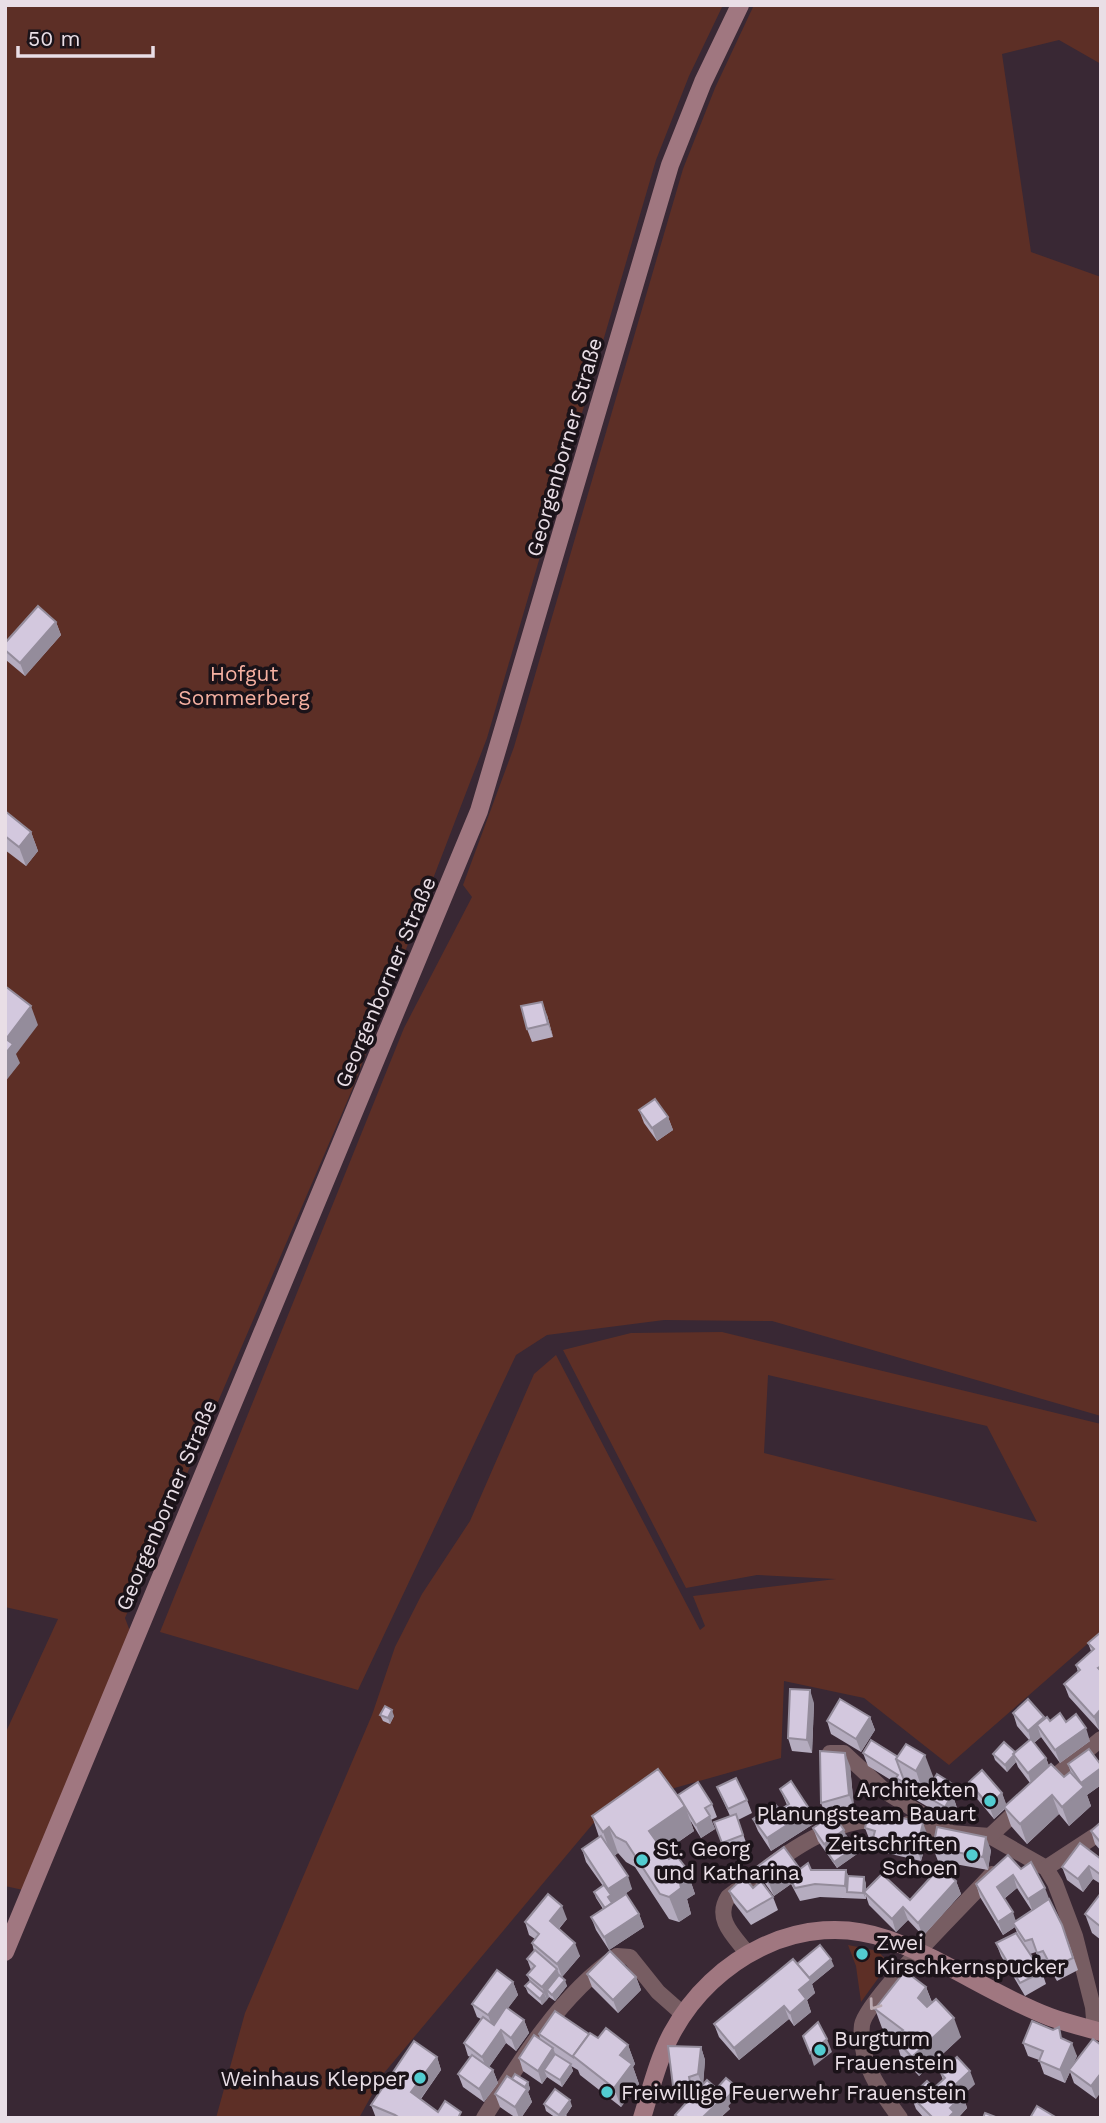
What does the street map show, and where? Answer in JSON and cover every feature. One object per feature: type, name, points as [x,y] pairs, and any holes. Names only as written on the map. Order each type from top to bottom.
[{"type":"main road","name":"Georgenborner Straße","points":[[5,1952],[479,811],[670,165],[703,82],[740,5]]},
{"type":"main road","points":[[642,2118],[663,2052],[684,2015],[717,1977],[748,1954],[788,1936],[839,1929],[887,1939],[1049,2017],[1098,2031]]},
{"type":"street","points":[[990,1836],[1058,1772],[1101,1739]]},
{"type":"street","points":[[830,1753],[844,1753],[886,1792],[952,1833]]},
{"type":"street","points":[[748,1954],[722,1918],[722,1907],[728,1897],[809,1840],[849,1821],[869,1819],[887,1819],[952,1833],[990,1836],[1046,1868],[1055,1883],[1075,1936],[1098,2031]]},
{"type":"street","points":[[1046,1868],[1101,1832]]},
{"type":"street","points":[[900,2118],[876,2086],[865,2058],[862,2023],[871,2007],[918,1952],[1015,1849]]},
{"type":"street","points":[[484,2118],[523,2055],[590,1977],[617,1956],[631,1957],[658,1992],[684,2015]]},
{"type":"green space","name":"Hofgut Sommerberg","points":[[5,5],[723,5],[689,76],[656,160],[487,738],[352,1090],[125,1618],[131,1634],[23,1890],[5,1886],[5,1734],[58,1619],[5,1607]]},
{"type":"green space","points":[[754,5],[1101,5],[1101,64],[1059,40],[1002,54],[1031,252],[1101,277],[1101,1416],[772,1321],[664,1320],[547,1335],[516,1355],[358,1690],[160,1632],[404,1028],[472,897],[463,885],[514,747],[683,169],[715,88]]},
{"type":"green space","points":[[722,1332],[1101,1424],[1101,1632],[949,1765],[864,1698],[784,1681],[781,1758],[607,1807],[384,2073],[359,2118],[216,2118],[245,2013],[372,1715],[395,1647],[422,1594],[470,1521],[534,1374],[556,1355],[700,1630],[705,1626],[693,1596],[836,1579],[757,1575],[686,1588],[563,1350],[631,1333]],"holes":[[[768,1375],[987,1426],[1037,1522],[764,1453]]]},
{"type":"green space","points":[[848,1945],[878,1951],[886,1960],[884,1970],[861,2002],[856,1966]]},
{"type":"building","points":[[38,606],[56,622],[20,663],[5,650],[5,643]]},
{"type":"building","points":[[5,811],[31,832],[19,847],[5,836]]},
{"type":"building","points":[[5,986],[31,1006],[6,1039],[13,1044],[5,1054]]},
{"type":"building","points":[[542,1002],[548,1024],[527,1029],[521,1006]]},
{"type":"building","points":[[655,1099],[668,1117],[652,1128],[639,1110]]},
{"type":"building","points":[[1101,1632],[1101,1666],[1098,1668],[1101,1671],[1101,1709],[1094,1717],[1064,1684],[1080,1670],[1076,1665],[1094,1649],[1088,1643]]},
{"type":"building","points":[[790,1689],[810,1690],[807,1740],[788,1738]]},
{"type":"building","points":[[840,1699],[870,1717],[856,1739],[827,1721]]},
{"type":"building","points":[[1028,1699],[1044,1717],[1028,1731],[1013,1713]]},
{"type":"building","points":[[385,1706],[392,1710],[388,1718],[380,1715]]},
{"type":"building","points":[[1060,1713],[1066,1722],[1076,1714],[1086,1728],[1055,1750],[1037,1725],[1047,1717],[1050,1721]]},
{"type":"building","points":[[1031,1739],[1046,1758],[1028,1773],[1013,1754]]},
{"type":"building","points":[[871,1740],[898,1757],[896,1759],[905,1783],[896,1778],[898,1775],[863,1753]]},
{"type":"building","points":[[1004,1742],[1015,1752],[1005,1765],[993,1754]]},
{"type":"building","points":[[906,1744],[925,1755],[916,1771],[896,1759]]},
{"type":"building","points":[[1089,1749],[1101,1768],[1081,1783],[1068,1764]]},
{"type":"building","points":[[820,1751],[845,1753],[849,1795],[821,1803]]},
{"type":"building","points":[[1051,1764],[1064,1777],[1070,1772],[1084,1787],[1062,1807],[1052,1795],[1020,1824],[1004,1807]]},
{"type":"building","points":[[658,1769],[685,1806],[649,1831],[669,1859],[676,1855],[686,1868],[678,1874],[681,1888],[669,1897],[660,1894],[626,1842],[616,1837],[609,1827],[603,1832],[592,1816]]},
{"type":"building","points":[[982,1770],[1002,1793],[989,1806],[969,1782]]},
{"type":"building","points":[[937,1774],[951,1783],[946,1791],[952,1795],[945,1807],[924,1795]]},
{"type":"building","points":[[736,1778],[747,1800],[728,1809],[717,1787]]},
{"type":"building","points":[[791,1781],[810,1810],[767,1838],[753,1819],[775,1804],[780,1810],[789,1804],[780,1789]]},
{"type":"building","points":[[698,1782],[712,1804],[705,1808],[710,1816],[696,1825],[678,1795]]},
{"type":"building","points":[[869,1810],[923,1823],[917,1848],[873,1838],[875,1831],[865,1828]]},
{"type":"building","points":[[736,1814],[743,1835],[722,1843],[714,1822]]},
{"type":"building","points":[[833,1814],[844,1830],[824,1844],[813,1828]]},
{"type":"building","points":[[1101,1822],[1101,1843],[1091,1831]]},
{"type":"building","points":[[937,1827],[986,1837],[983,1857],[933,1848]]},
{"type":"building","points":[[601,1836],[628,1876],[608,1889],[582,1849]]},
{"type":"building","points":[[846,1836],[854,1848],[834,1862],[826,1850]]},
{"type":"building","points":[[1080,1843],[1101,1859],[1101,1875],[1089,1866],[1078,1879],[1062,1867]]},
{"type":"building","points":[[784,1847],[800,1869],[808,1863],[811,1870],[846,1870],[845,1886],[815,1884],[795,1888],[786,1871],[769,1883],[758,1866]]},
{"type":"building","points":[[1008,1855],[1021,1869],[1031,1862],[1045,1888],[1028,1899],[1013,1875],[997,1887],[1013,1912],[998,1922],[976,1884]]},
{"type":"building","points":[[940,1867],[956,1881],[918,1923],[903,1907],[892,1919],[864,1892],[882,1874],[910,1900]]},
{"type":"building","points":[[848,1876],[864,1877],[863,1893],[847,1892]]},
{"type":"building","points":[[744,1877],[753,1888],[761,1881],[773,1897],[747,1912],[729,1891]]},
{"type":"building","points":[[604,1885],[611,1895],[608,1897],[612,1903],[605,1908],[594,1892]]},
{"type":"building","points":[[1101,1893],[1101,1927],[1085,1914]]},
{"type":"building","points":[[548,1894],[562,1906],[550,1921],[575,1943],[557,1964],[532,1943],[539,1934],[525,1922]]},
{"type":"building","points":[[626,1894],[639,1914],[604,1937],[591,1917]]},
{"type":"building","points":[[1049,1899],[1062,1925],[1073,1958],[1052,1968],[1043,1951],[1037,1953],[1032,1939],[1025,1941],[1013,1923]]},
{"type":"building","points":[[1016,1933],[1042,1972],[1020,1983],[996,1943]]},
{"type":"building","points":[[820,1945],[831,1959],[809,1978],[797,1964]]},
{"type":"building","points":[[535,1950],[557,1969],[542,1987],[527,1975],[535,1966],[527,1959]]},
{"type":"building","points":[[610,1951],[636,1977],[613,2000],[587,1974]]},
{"type":"building","points":[[793,1959],[811,1980],[799,1990],[806,1999],[790,2013],[784,2006],[734,2048],[714,2024]]},
{"type":"building","points":[[497,1970],[513,1982],[488,2015],[472,2004]]},
{"type":"building","points":[[905,1971],[926,1987],[918,1998],[927,2007],[936,1999],[954,2018],[912,2057],[894,2038],[903,2030],[875,2009]]},
{"type":"building","points":[[559,1975],[565,1980],[552,1995],[547,1990]]},
{"type":"building","points":[[530,1981],[544,1993],[540,1999],[525,1986]]},
{"type":"building","points":[[506,2007],[524,2020],[511,2038],[501,2030],[482,2057],[464,2043],[483,2017],[494,2025]]},
{"type":"building","points":[[555,2011],[589,2034],[573,2057],[539,2034]]},
{"type":"building","points":[[1032,2021],[1053,2030],[1059,2027],[1061,2038],[1072,2043],[1060,2070],[1039,2061],[1043,2051],[1023,2043]]},
{"type":"building","points":[[818,2022],[827,2039],[810,2053],[803,2036]]},
{"type":"building","points":[[606,2028],[628,2045],[620,2055],[632,2064],[614,2088],[573,2056],[590,2033],[598,2038]]},
{"type":"building","points":[[534,2035],[553,2048],[538,2071],[519,2058]]},
{"type":"building","points":[[1093,2039],[1101,2045],[1101,2073],[1091,2086],[1069,2070]]},
{"type":"building","points":[[414,2041],[437,2057],[411,2092],[438,2112],[445,2101],[461,2112],[458,2118],[400,2118],[371,2105]]},
{"type":"building","points":[[668,2046],[701,2047],[698,2074],[689,2077],[690,2082],[673,2086]]},
{"type":"building","points":[[555,2054],[571,2064],[560,2080],[544,2070]]},
{"type":"building","points":[[472,2055],[493,2070],[479,2089],[458,2074]]},
{"type":"building","points":[[957,2057],[970,2071],[953,2087],[963,2095],[950,2108],[954,2112],[948,2118],[933,2118],[911,2096],[927,2081],[934,2088],[945,2078],[940,2072]]},
{"type":"building","points":[[515,2074],[528,2082],[525,2087],[512,2079]]},
{"type":"building","points":[[507,2076],[527,2089],[515,2107],[495,2094]]},
{"type":"building","points":[[726,2078],[737,2087],[726,2099],[717,2088]]},
{"type":"building","points":[[707,2080],[725,2096],[702,2118],[679,2118],[675,2115]]},
{"type":"building","points":[[555,2089],[570,2100],[559,2115],[544,2104]]},
{"type":"building","points":[[1037,2106],[1057,2118],[1030,2118]]},
{"type":"building","points":[[985,2113],[998,2118],[983,2118]]},
{"type":"place","name":"Architekten Planungsteam Bauart","points":[[990,1801]]},
{"type":"place","name":"Zeitschriften Schoen","points":[[972,1855]]},
{"type":"place","name":"St. Georg und Katharina","points":[[642,1860]]},
{"type":"place","name":"Zwei Kirschkernspucker","points":[[862,1954]]},
{"type":"place","name":"Burgturm Frauenstein","points":[[820,2050]]},
{"type":"place","name":"Weinhaus Klepper","points":[[420,2078]]},
{"type":"place","name":"Freiwillige Feuerwehr Frauenstein","points":[[607,2092]]}]
